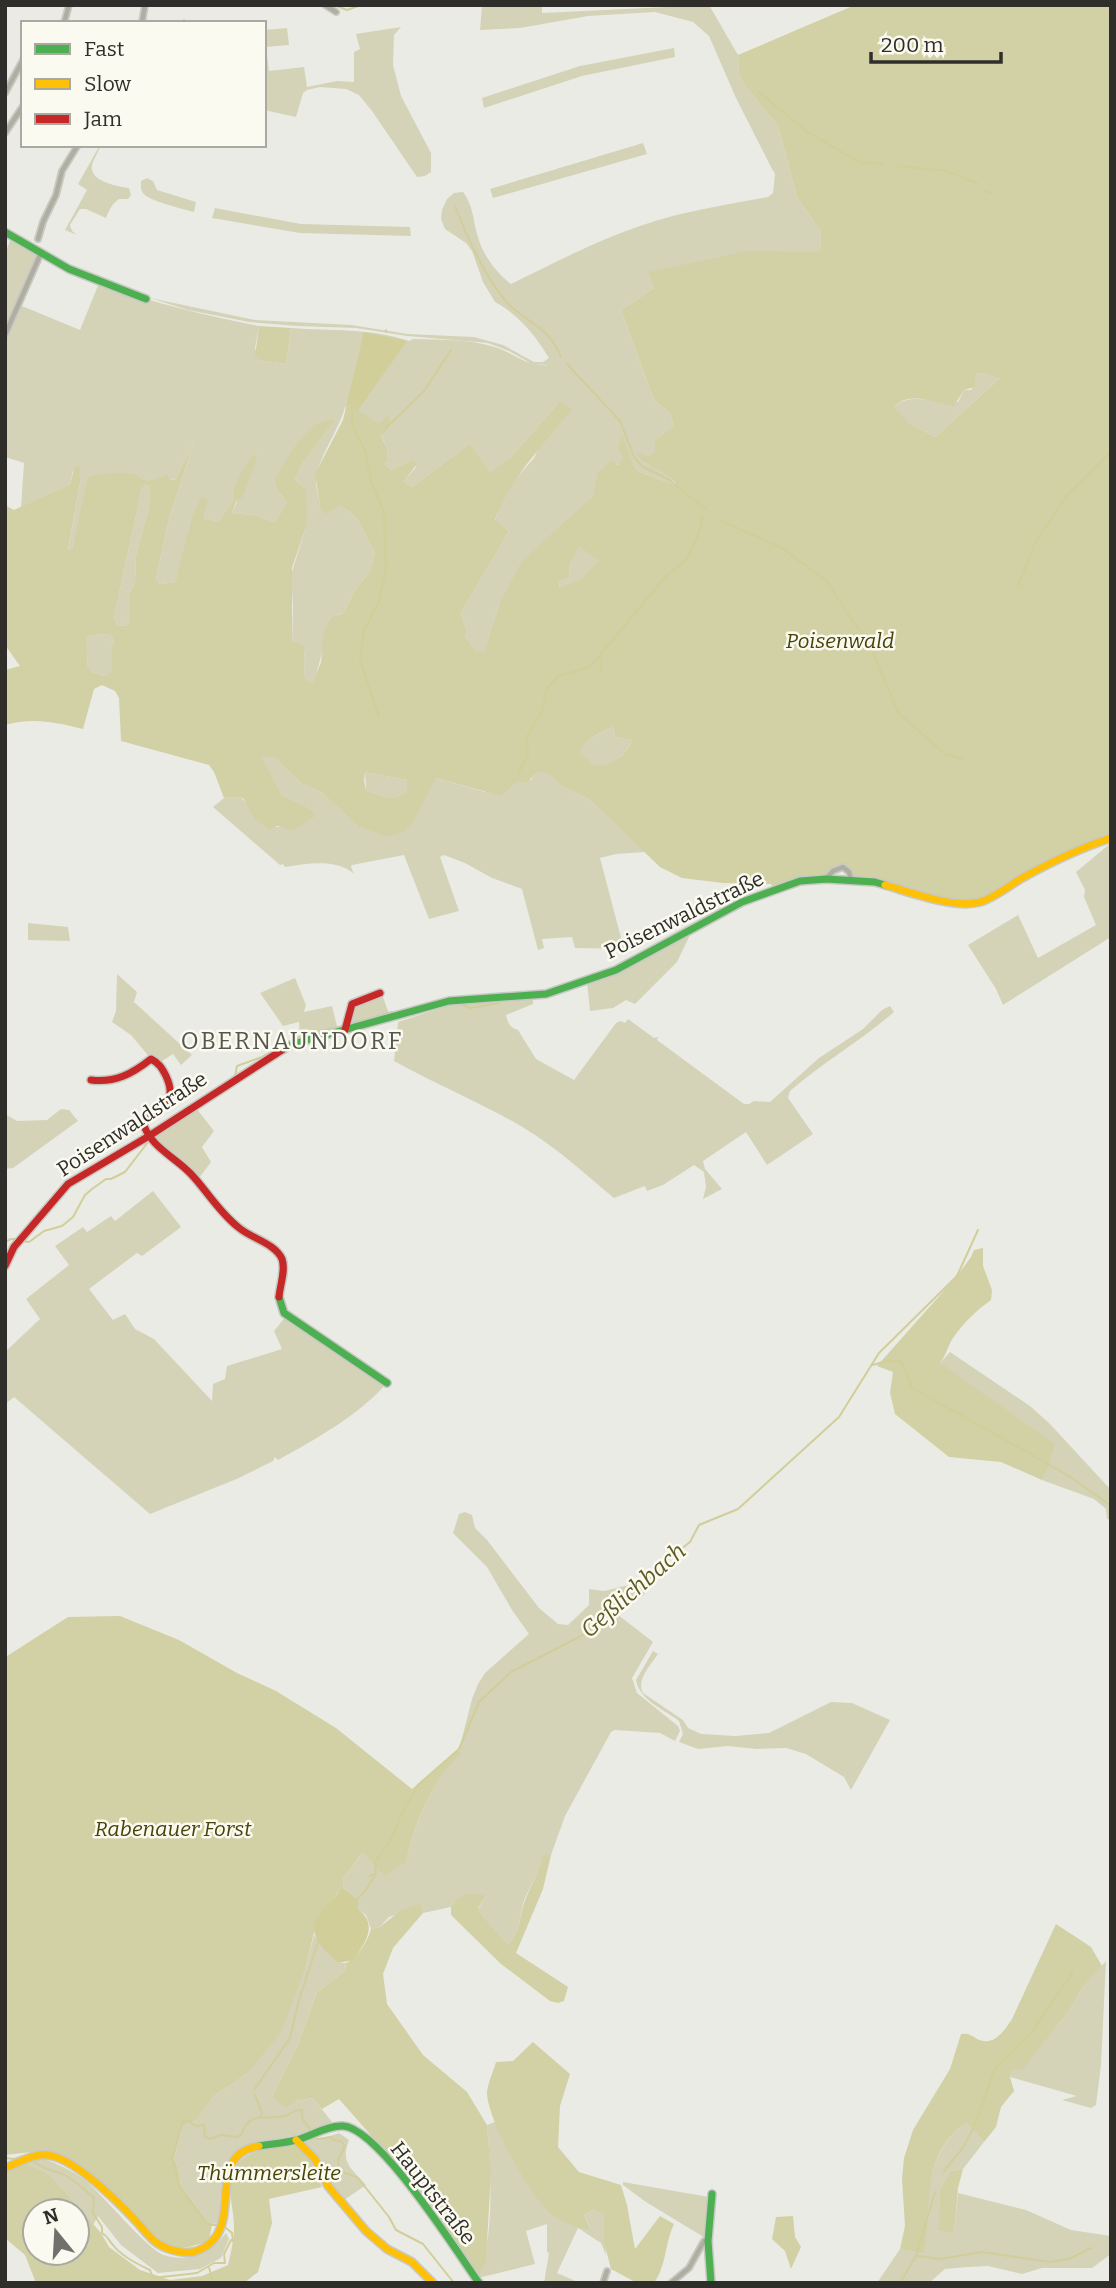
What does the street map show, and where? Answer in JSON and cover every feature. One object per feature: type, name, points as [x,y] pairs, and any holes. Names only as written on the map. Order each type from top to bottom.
[{"type":"street","points":[[325,5],[336,12]]},
{"type":"street","points":[[5,93],[21,64]]},
{"type":"street","points":[[5,133],[21,109]]},
{"type":"street","points":[[38,239],[56,195],[62,171],[77,147]]},
{"type":"street","points":[[5,233],[69,269],[146,299]]},
{"type":"street","points":[[5,335],[42,252]]},
{"type":"street","name":"Poisenwaldstraße","points":[[5,1266],[14,1247],[60,1191],[151,1138],[272,1055],[293,1044],[449,1001],[546,994],[616,970],[742,902],[789,884],[825,879],[875,881],[943,900],[980,902],[1044,866],[1111,838]]},
{"type":"street","points":[[825,879],[832,871],[843,867],[849,872],[851,879]]},
{"type":"street","points":[[345,1030],[352,1004],[380,993]]},
{"type":"street","points":[[91,1080],[107,1083],[124,1078],[151,1059],[159,1063],[172,1093],[170,1101],[143,1123],[151,1138],[162,1151],[185,1168],[233,1224],[279,1254],[284,1268],[277,1298],[284,1313],[387,1383]]},
{"type":"street","points":[[5,1255],[14,1247]]},
{"type":"street","name":"Hauptstraße","points":[[296,2140],[341,2126],[354,2129],[380,2151],[418,2196],[479,2283]]},
{"type":"street","points":[[5,2168],[31,2157],[50,2156],[68,2163],[97,2182],[164,2248],[194,2252],[208,2246],[223,2226],[224,2187],[232,2161],[252,2147],[296,2140],[315,2159],[328,2186],[366,2231],[387,2249],[412,2262],[433,2283]]},
{"type":"street","points":[[711,2283],[708,2241],[712,2194]]},
{"type":"street","points":[[671,2283],[689,2268],[704,2241],[708,2241]]},
{"type":"street","points":[[603,2283],[607,2271]]},
{"type":"green space","points":[[482,5],[542,5],[542,13],[709,5],[738,55],[739,75],[745,86],[778,126],[797,197],[821,232],[820,252],[654,288],[621,310],[654,400],[671,414],[673,426],[655,440],[656,452],[645,463],[667,473],[677,486],[640,472],[634,466],[621,436],[621,463],[599,472],[593,496],[571,518],[499,605],[484,653],[478,652],[465,637],[467,632],[461,613],[509,531],[495,521],[503,497],[534,458],[560,401],[511,457],[490,474],[470,443],[412,487],[404,481],[416,467],[411,460],[391,470],[385,464],[388,461],[387,448],[381,435],[392,424],[388,416],[378,423],[345,407],[316,476],[320,507],[330,513],[339,506],[346,509],[361,526],[375,552],[370,571],[355,590],[344,613],[338,615],[323,648],[314,684],[305,681],[305,647],[292,643],[291,575],[306,527],[304,487],[295,480],[301,466],[334,421],[278,491],[287,502],[275,522],[254,515],[232,513],[258,455],[255,454],[234,499],[218,522],[203,518],[191,519],[177,582],[160,584],[156,579],[169,518],[194,442],[175,480],[89,477],[72,549],[68,551],[81,478],[73,471],[70,484],[21,507],[24,463],[5,457],[5,254],[11,238],[38,253],[17,304],[80,330],[99,283],[178,308],[259,326],[255,348],[259,360],[286,364],[291,328],[366,332],[409,341],[472,342],[499,348],[530,363],[509,351],[488,343],[407,336],[356,328],[249,322],[188,310],[150,298],[255,320],[351,325],[408,334],[474,337],[503,345],[534,362],[543,362],[549,358],[532,334],[519,319],[495,302],[483,282],[472,251],[466,243],[445,229],[441,219],[442,210],[447,199],[454,193],[463,192],[471,207],[482,248],[495,268],[511,284],[592,245],[643,225],[689,212],[768,197],[773,193],[775,174],[736,98],[709,36],[693,22],[655,12],[588,16],[520,28],[480,30]]},
{"type":"green space","name":"Poisenwald","points":[[855,5],[1111,5],[1111,837],[1094,842],[985,899],[969,901],[936,897],[855,877],[848,867],[844,866],[820,878],[773,888],[771,884],[723,883],[682,878],[660,867],[589,799],[560,785],[549,773],[537,772],[527,783],[518,782],[501,796],[436,778],[414,821],[403,832],[387,836],[357,826],[322,793],[301,783],[275,758],[261,756],[282,795],[311,809],[315,816],[294,830],[277,826],[269,830],[253,817],[244,799],[224,798],[209,765],[121,741],[119,698],[115,691],[102,685],[94,689],[83,729],[44,721],[5,725],[5,670],[20,666],[5,645],[5,505],[14,510],[70,484],[75,466],[81,467],[81,478],[68,550],[72,549],[88,477],[124,473],[136,474],[147,480],[167,474],[169,479],[175,480],[194,442],[169,518],[156,579],[160,584],[176,582],[191,519],[202,496],[208,500],[203,518],[218,522],[234,499],[240,475],[254,454],[258,455],[243,496],[236,502],[232,513],[254,515],[275,522],[287,502],[278,491],[275,479],[299,440],[307,432],[325,421],[335,420],[301,466],[295,480],[306,492],[307,515],[306,527],[292,568],[292,642],[305,647],[305,680],[313,683],[321,662],[324,631],[331,618],[344,613],[355,590],[370,571],[375,552],[361,526],[346,509],[339,506],[330,513],[324,513],[320,507],[315,474],[343,420],[347,403],[378,423],[388,415],[392,424],[381,436],[387,448],[388,461],[385,464],[391,470],[411,460],[417,464],[404,481],[412,487],[470,443],[490,473],[511,457],[560,401],[572,409],[519,475],[501,504],[495,520],[509,531],[461,613],[467,632],[465,637],[478,652],[484,652],[499,605],[522,561],[593,496],[598,472],[611,461],[618,465],[623,458],[618,447],[622,435],[634,466],[640,472],[677,486],[636,452],[648,457],[655,452],[655,440],[673,426],[671,414],[654,400],[621,310],[654,288],[649,272],[748,251],[820,252],[821,232],[797,197],[778,126],[745,86],[739,75],[738,55]],"holes":[[[983,373],[1000,378],[935,437],[909,423],[894,407],[900,402],[915,398],[954,406],[964,390],[975,387],[975,374]],[[146,485],[150,487],[149,507],[136,555],[135,582],[130,592],[130,620],[126,626],[117,625],[114,617],[142,488]],[[579,546],[599,561],[578,580],[559,587],[560,581],[569,578],[570,564]],[[111,635],[114,642],[111,648],[112,671],[105,676],[92,672],[87,666],[86,640],[89,636]],[[613,727],[615,737],[632,740],[616,760],[603,765],[590,764],[589,759],[579,753],[589,740]],[[365,772],[407,780],[407,790],[398,796],[388,797],[366,790]]]},
{"type":"green space","points":[[401,27],[394,35],[393,65],[401,96],[431,153],[431,172],[425,176],[417,177],[372,111],[359,95],[346,89],[320,87],[307,90],[303,93],[296,117],[266,110],[266,47],[269,71],[304,67],[307,87],[337,81],[354,82],[354,52],[360,49],[356,34]]},
{"type":"green space","points":[[287,28],[289,45],[266,47],[266,30]]},
{"type":"green space","points":[[674,48],[675,57],[582,76],[484,108],[482,98],[580,66]]},
{"type":"green space","points":[[643,143],[647,154],[493,198],[490,189]]},
{"type":"green space","points":[[100,147],[92,171],[105,182],[129,188],[131,195],[128,199],[119,199],[106,218],[80,209],[70,225],[77,235],[65,230],[87,190],[78,184]]},
{"type":"green space","points":[[147,178],[153,181],[157,190],[196,202],[194,212],[146,196],[141,190],[141,181]]},
{"type":"green space","points":[[215,208],[301,224],[410,227],[411,236],[300,233],[212,218]]},
{"type":"green space","points":[[259,326],[291,328],[286,364],[259,360],[255,356]]},
{"type":"green space","points":[[975,374],[1001,377],[935,437],[909,423],[893,408],[907,400],[915,399],[958,402],[964,390],[971,390]]},
{"type":"green space","points":[[146,485],[150,487],[149,507],[136,555],[135,582],[130,592],[130,620],[126,626],[117,625],[114,617],[142,488]]},
{"type":"green space","points":[[579,545],[600,561],[578,581],[559,588],[560,581],[569,578],[570,564]]},
{"type":"green space","points":[[111,635],[114,642],[111,648],[113,671],[105,676],[92,672],[87,666],[86,640],[89,636]]},
{"type":"green space","points":[[613,727],[615,737],[632,740],[616,761],[603,767],[591,765],[578,753],[589,740]]},
{"type":"green space","points":[[260,755],[275,758],[301,783],[322,793],[357,826],[436,778],[485,792],[504,794],[511,783],[531,780],[537,771],[549,772],[560,785],[589,799],[645,852],[600,858],[624,949],[575,948],[572,937],[542,939],[544,948],[538,950],[522,889],[444,855],[440,857],[459,911],[429,919],[404,855],[352,865],[354,874],[330,864],[280,865],[213,807],[224,798],[240,797],[247,803],[253,817],[273,827],[286,827],[311,809],[282,795]]},
{"type":"green space","points":[[365,772],[407,780],[407,790],[393,797],[366,790]]},
{"type":"green space","points":[[1111,843],[1111,937],[1003,1005],[968,945],[1018,915],[1038,958],[1096,925],[1076,872]]},
{"type":"green space","points":[[28,923],[68,927],[70,941],[28,940]]},
{"type":"green space","points":[[695,931],[690,935],[677,962],[635,1004],[626,1000],[613,1008],[590,1011],[587,982],[625,968]]},
{"type":"green space","points":[[117,974],[137,992],[134,1002],[192,1055],[181,1065],[173,1054],[159,1063],[151,1059],[131,1035],[112,1022],[116,1011]]},
{"type":"green space","points":[[295,978],[306,1005],[304,1012],[332,1006],[338,1030],[304,1039],[300,1036],[299,1022],[283,1026],[260,993]]},
{"type":"green space","points":[[382,994],[389,1014],[347,1026],[354,1004]]},
{"type":"green space","points":[[533,997],[533,1004],[506,1015],[508,1022],[518,1030],[536,1059],[574,1080],[616,1023],[625,1023],[628,1019],[654,1038],[658,1037],[657,1040],[744,1104],[754,1101],[770,1102],[819,1058],[863,1029],[882,1010],[890,1006],[894,1012],[790,1091],[788,1098],[813,1134],[767,1165],[746,1132],[703,1161],[705,1169],[722,1189],[703,1199],[706,1187],[704,1172],[694,1165],[663,1185],[647,1191],[645,1186],[614,1198],[524,1128],[394,1061],[398,1022],[456,1003]]},
{"type":"green space","points":[[196,1108],[214,1131],[202,1147],[211,1162],[199,1178],[172,1157],[154,1137]]},
{"type":"green space","points":[[61,1109],[69,1110],[78,1121],[13,1168],[5,1169],[5,1114],[17,1121],[47,1120]]},
{"type":"green space","points":[[153,1191],[181,1227],[142,1256],[137,1253],[89,1289],[113,1320],[125,1314],[135,1329],[154,1339],[212,1401],[213,1384],[225,1379],[227,1366],[282,1349],[274,1331],[287,1315],[387,1383],[350,1416],[278,1460],[275,1457],[273,1461],[239,1478],[150,1514],[14,1397],[5,1404],[5,1352],[40,1319],[26,1299],[69,1265],[55,1246],[83,1227],[87,1232],[111,1216],[115,1221]]},
{"type":"green space","points":[[983,1248],[983,1266],[992,1290],[991,1300],[961,1327],[940,1363],[1055,1444],[1042,1480],[1001,1462],[949,1457],[895,1414],[890,1393],[893,1372],[877,1366],[957,1276],[974,1250]]},
{"type":"green space","points":[[950,1352],[1030,1406],[1050,1424],[1111,1490],[1111,1520],[1107,1519],[1106,1509],[1094,1499],[1042,1480],[1046,1473],[940,1363]]},
{"type":"green space","points":[[465,1512],[472,1515],[475,1528],[539,1608],[558,1624],[568,1625],[589,1605],[589,1589],[604,1591],[633,1584],[633,1588],[648,1584],[644,1595],[617,1614],[653,1642],[632,1678],[637,1693],[678,1726],[680,1731],[675,1741],[660,1733],[611,1732],[565,1816],[551,1855],[542,1857],[525,1898],[518,1929],[508,1944],[478,1909],[486,1896],[454,1902],[451,1907],[423,1913],[421,1905],[389,1917],[380,1927],[371,1929],[366,1915],[358,1909],[358,1899],[344,1889],[343,1878],[364,1851],[406,1862],[414,1831],[432,1791],[460,1753],[457,1750],[478,1684],[485,1673],[529,1634],[487,1567],[453,1533],[459,1514]]},
{"type":"green space","name":"Rabenauer Forst","points":[[120,1616],[179,1640],[237,1673],[276,1691],[336,1728],[412,1789],[457,1750],[461,1753],[450,1765],[426,1803],[414,1831],[406,1862],[384,1876],[363,1852],[343,1878],[344,1889],[340,1889],[329,1906],[318,1916],[306,1966],[281,2032],[247,2074],[214,2096],[197,2120],[182,2127],[174,2159],[181,2185],[212,2224],[209,2241],[189,2247],[171,2247],[149,2232],[103,2183],[73,2165],[41,2151],[5,2155],[5,1655],[68,1617]]},
{"type":"green space","points":[[653,1651],[658,1654],[641,1683],[643,1693],[683,1720],[688,1728],[701,1734],[735,1736],[769,1733],[831,1702],[852,1703],[890,1720],[851,1790],[844,1777],[806,1754],[786,1748],[728,1746],[698,1749],[679,1742],[683,1734],[679,1721],[653,1704],[642,1694],[638,1687],[636,1680]]},
{"type":"green space","points":[[551,1855],[543,1889],[516,1953],[568,1987],[564,2001],[558,2003],[550,2001],[501,1964],[451,1915],[451,1907],[461,1896],[486,1896],[478,1908],[508,1944],[518,1929],[524,1904],[542,1856]]},
{"type":"green space","points":[[421,1904],[423,1913],[393,1948],[383,1974],[387,2004],[423,2055],[467,2092],[487,2125],[491,2172],[486,2261],[478,2278],[419,2190],[339,2099],[322,2109],[313,2098],[296,2101],[286,2108],[272,2096],[297,2047],[317,1992],[345,1971],[346,1963],[362,1949],[371,1929],[380,1927],[401,1910]]},
{"type":"green space","points":[[1056,1924],[1091,1947],[1102,1966],[1082,1988],[1069,2011],[1022,2070],[1012,2070],[1010,2077],[1014,2091],[1001,2107],[996,2127],[984,2142],[966,2123],[951,2136],[941,2150],[931,2182],[924,2254],[900,2249],[905,2226],[902,2179],[904,2158],[913,2130],[950,2069],[961,2034],[989,2041],[1002,2033],[1009,2024]]},
{"type":"green space","points":[[314,1935],[339,1963],[346,1963],[345,1971],[317,1992],[297,2047],[272,2096],[296,2101],[313,2098],[332,2122],[303,2134],[246,2145],[236,2152],[224,2172],[220,2223],[212,2224],[181,2185],[174,2159],[182,2127],[197,2120],[214,2096],[247,2074],[306,1966]]},
{"type":"green space","points":[[1106,1961],[1101,2065],[1096,2105],[1091,2108],[1062,2100],[1077,2096],[1010,2077],[1012,2070],[1022,2069],[1069,2011],[1082,1988]]},
{"type":"green space","points":[[533,2042],[570,2074],[560,2106],[558,2147],[579,2172],[621,2185],[635,2249],[660,2216],[674,2224],[661,2269],[654,2283],[637,2283],[611,2269],[604,2242],[604,2214],[592,2210],[584,2215],[591,2230],[573,2226],[556,2217],[529,2187],[510,2155],[489,2106],[488,2087],[496,2062],[513,2061]]},
{"type":"green space","points":[[495,2122],[523,2176],[591,2229],[584,2215],[592,2210],[604,2214],[606,2255],[601,2243],[578,2228],[557,2273],[580,2283],[544,2283],[549,2253],[547,2224],[526,2231],[535,2264],[478,2278],[489,2223],[487,2125]]},
{"type":"green space","points":[[966,2123],[984,2142],[963,2169],[950,2171],[940,2190],[940,2231],[954,2234],[958,2193],[1026,2210],[1071,2230],[1111,2236],[1111,2254],[1092,2268],[1042,2268],[1022,2274],[988,2266],[968,2267],[945,2269],[929,2283],[877,2283],[900,2249],[924,2254],[930,2182],[935,2165],[952,2135]]},
{"type":"green space","points":[[339,2133],[349,2140],[346,2154],[348,2165],[366,2185],[344,2200],[332,2185],[315,2153],[301,2143]]},
{"type":"green space","name":"Thümmersleite","points":[[298,2145],[309,2157],[322,2187],[269,2199],[272,2223],[258,2272],[244,2283],[36,2283],[30,2267],[91,2267],[91,2222],[109,2247],[140,2270],[170,2280],[202,2276],[228,2265],[234,2232],[230,2190],[234,2168],[248,2155],[268,2148]]},
{"type":"green space","points":[[42,2158],[85,2180],[137,2233],[164,2255],[191,2257],[214,2246],[226,2233],[229,2239],[221,2258],[200,2269],[158,2273],[121,2245],[98,2216],[93,2225],[91,2197],[69,2197],[49,2174],[26,2163]]},
{"type":"green space","name":"Thümmersleite","points":[[26,2163],[49,2174],[69,2197],[21,2197],[21,2252],[5,2238],[5,2171]]},
{"type":"green space","points":[[963,2169],[958,2188],[954,2234],[939,2231],[940,2190],[950,2171]]},
{"type":"green space","points":[[623,2182],[709,2197],[707,2239],[646,2202],[623,2185]]},
{"type":"green space","points":[[793,2216],[795,2237],[801,2247],[791,2269],[785,2251],[772,2239],[776,2217]]},
{"type":"shaded area","points":[[364,332],[407,341],[358,410],[347,403]]},
{"type":"shaded area","points":[[340,1889],[358,1899],[358,1909],[368,1921],[369,1928],[365,1941],[353,1960],[339,1963],[323,1948],[314,1929],[318,1916]]},
{"type":"waterway","points":[[334,5],[347,10],[361,5]]},
{"type":"waterway","points":[[759,92],[806,131],[840,151],[860,162],[884,164]]},
{"type":"waterway","points":[[898,166],[946,171],[977,183]]},
{"type":"waterway","points":[[985,191],[991,193]]},
{"type":"waterway","points":[[455,206],[497,290],[512,307],[543,330],[561,357]]},
{"type":"waterway","points":[[385,429],[424,391],[451,350]]},
{"type":"waterway","points":[[567,364],[620,421],[634,457],[643,467],[668,479],[707,510]]},
{"type":"waterway","points":[[352,404],[352,425],[365,451],[371,482],[384,511],[386,571],[379,601],[364,631],[360,659],[379,717]]},
{"type":"waterway","points":[[1018,586],[1036,541],[1067,495],[1111,452]]},
{"type":"waterway","points":[[519,772],[528,755],[527,736],[543,710],[546,690],[558,676],[590,667],[666,576],[686,560],[699,533],[703,516]]},
{"type":"waterway","points":[[722,521],[780,547],[827,581],[868,640],[898,713],[942,751]]},
{"type":"waterway","points":[[600,656],[602,672]]},
{"type":"waterway","points":[[947,754],[962,759]]},
{"type":"waterway","points":[[457,1003],[470,1008],[500,1003]]},
{"type":"waterway","points":[[349,1024],[392,1012]]},
{"type":"waterway","points":[[235,1076],[237,1066],[262,1057],[302,1035],[343,1026]]},
{"type":"waterway","points":[[22,1241],[29,1242],[44,1231],[62,1226],[73,1217],[85,1195],[106,1179],[125,1172],[148,1142]]},
{"type":"waterway","name":"Geßlichbach","points":[[369,1876],[376,1874],[375,1862],[391,1839],[418,1785],[459,1749],[479,1702],[511,1672],[583,1635],[645,1586],[657,1568],[690,1542],[699,1525],[738,1509],[839,1417],[879,1353],[957,1276],[978,1230]]},
{"type":"waterway","points":[[5,1242],[15,1239]]},
{"type":"waterway","points":[[873,1365],[886,1361],[901,1361],[912,1388],[1072,1478],[1111,1506]]},
{"type":"waterway","name":"Geßlichbach","points":[[357,1899],[376,1874]]},
{"type":"waterway","name":"Geßlichbach","points":[[254,2090],[290,2038],[318,1942]]},
{"type":"waterway","points":[[944,2171],[962,2149],[973,2129],[995,2069],[1030,2034],[1073,1972]]},
{"type":"waterway","points":[[255,2095],[262,2113],[260,2117]]},
{"type":"waterway","points":[[219,2225],[206,2222],[178,2185],[172,2159],[183,2121],[189,2121],[196,2126],[204,2125],[205,2137],[210,2139],[221,2135],[236,2137],[241,2135],[254,2119],[285,2116],[302,2110],[302,2118],[311,2131]]},
{"type":"waterway","points":[[313,2137],[331,2137],[341,2141],[345,2146],[338,2160],[338,2170],[358,2178],[396,2230],[423,2244],[454,2283]]},
{"type":"waterway","points":[[5,2158],[30,2156]]},
{"type":"waterway","points":[[33,2161],[69,2177],[94,2198],[93,2213],[102,2227],[102,2233],[125,2256],[150,2270],[153,2278],[197,2273],[214,2263],[225,2263],[224,2254],[231,2240],[233,2241],[232,2233],[226,2228]]},
{"type":"waterway","points":[[900,2283],[916,2256],[935,2192]]},
{"type":"waterway","points":[[917,2256],[940,2259],[982,2252],[1050,2262],[1069,2259],[1091,2248]]},
{"type":"waterway","points":[[209,2268],[214,2283]]},
{"type":"traffic: fast","points":[[5,232],[69,269],[146,299]]},
{"type":"traffic: fast","points":[[282,1050],[293,1044],[449,1001],[546,994],[616,970],[742,902],[800,881],[826,879],[885,885]]},
{"type":"traffic: fast","points":[[279,1297],[284,1313],[387,1383]]},
{"type":"traffic: fast","points":[[259,2146],[297,2140],[337,2126],[358,2132],[396,2168],[479,2283]]},
{"type":"traffic: fast","points":[[711,2283],[708,2241],[712,2194]]},
{"type":"traffic: slow","points":[[885,885],[945,902],[980,902],[1055,861],[1111,838]]},
{"type":"traffic: slow","points":[[296,2140],[315,2159],[328,2186],[366,2231],[387,2249],[412,2262],[433,2283]]},
{"type":"traffic: slow","points":[[5,2168],[40,2155],[65,2161],[105,2190],[154,2241],[169,2249],[189,2252],[203,2249],[215,2238],[221,2226],[226,2184],[234,2160],[244,2151],[259,2146]]},
{"type":"traffic: jam","points":[[345,1030],[352,1004],[380,993]]},
{"type":"traffic: jam","points":[[5,1266],[14,1247],[68,1184],[149,1136],[282,1050]]},
{"type":"traffic: jam","points":[[91,1080],[100,1081],[123,1076],[151,1059],[160,1066],[169,1085],[169,1099],[143,1123],[147,1132],[157,1145],[191,1174],[231,1221],[279,1253],[283,1268],[279,1297]]},
{"type":"district","name":"OBERNAUNDORF","points":[[292,1041]]}]
